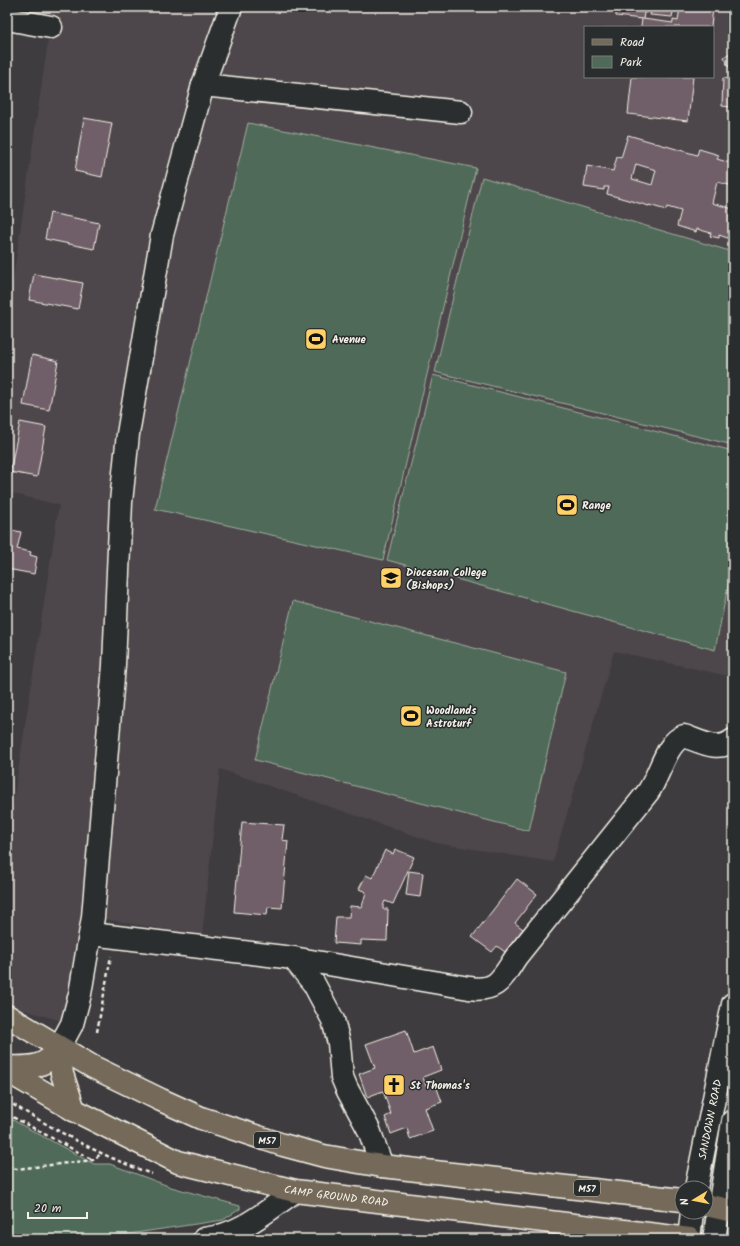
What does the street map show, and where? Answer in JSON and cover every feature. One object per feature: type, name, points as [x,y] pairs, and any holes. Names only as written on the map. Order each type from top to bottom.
[{"type":"main road","name":"M57","points":[[7,1016],[93,1068],[200,1118],[283,1145],[324,1156],[382,1166],[674,1199]]},
{"type":"main road","points":[[7,1067],[35,1066],[46,1063],[52,1058],[59,1048]]},
{"type":"main road","points":[[59,1048],[62,1074],[74,1110]]},
{"type":"main road","name":"CAMP GROUND ROAD","points":[[7,1071],[74,1110],[178,1162],[256,1182],[295,1191],[589,1233],[690,1239]]},
{"type":"street","points":[[59,1048],[72,1024],[90,934],[114,665],[121,502],[128,434],[162,235],[203,85],[231,7]]},
{"type":"street","points":[[7,19],[51,27]]},
{"type":"street","points":[[203,85],[461,112]]},
{"type":"street","points":[[90,934],[293,958],[474,989],[489,988],[498,984],[516,957],[648,792],[655,782],[673,742],[684,736],[715,747],[724,746],[733,740]]},
{"type":"street","points":[[293,958],[314,984],[333,1020],[339,1043],[342,1077],[369,1130],[382,1166]]},
{"type":"street","name":"SANDOWN ROAD","points":[[698,1180],[733,1004]]},
{"type":"street","points":[[714,1239],[733,1122]]},
{"type":"street","points":[[210,1239],[245,1226],[295,1191]]},
{"type":"street","points":[[690,1239],[691,1220]]},
{"type":"path","points":[[96,1032],[115,936]]},
{"type":"path","points":[[7,1114],[93,1160]]},
{"type":"path","points":[[7,1167],[17,1169],[93,1160],[102,1153]]},
{"type":"shaded area","name":"Diocesan College (Bishops)","points":[[13,7],[733,7],[733,677],[614,651],[553,862],[436,843],[220,769],[202,936],[93,917],[72,1024],[7,1005],[7,843],[59,505],[7,492],[7,320],[52,14]]},
{"type":"green space","name":"Avenue","points":[[248,123],[476,168],[383,560],[155,509]]},
{"type":"green space","points":[[482,177],[733,252],[733,445],[435,372]]},
{"type":"green space","name":"Range","points":[[433,375],[733,451],[733,561],[715,650],[387,560]]},
{"type":"green space","name":"Woodlands Astroturf","points":[[293,601],[566,672],[529,831],[255,760]]},
{"type":"green space","points":[[7,1117],[94,1164],[110,1164],[171,1187],[240,1206],[240,1209],[223,1220],[95,1239],[7,1239]]},
{"type":"building","points":[[598,7],[674,7],[672,17],[650,15],[651,11],[644,13],[643,19],[673,23],[673,20],[678,21],[680,7],[713,7],[711,26],[641,26],[642,19],[616,16],[616,12],[598,10]]},
{"type":"building","points":[[733,51],[733,72],[726,63],[727,62],[724,57]]},
{"type":"building","points":[[632,78],[693,78],[688,121],[628,114]]},
{"type":"building","points":[[723,78],[733,80],[733,130],[729,129],[731,107],[722,106]]},
{"type":"building","points":[[84,118],[112,123],[102,177],[75,171]]},
{"type":"building","points":[[628,135],[697,155],[699,149],[719,155],[717,159],[730,163],[731,159],[733,160],[733,186],[717,182],[712,203],[733,209],[733,240],[719,235],[719,238],[710,236],[711,233],[697,229],[696,232],[677,226],[681,211],[667,207],[666,210],[607,194],[609,187],[604,187],[604,190],[584,187],[587,166],[613,171],[617,157],[621,158]],"holes":[[[636,164],[656,170],[652,185],[632,179]]]},
{"type":"building","points":[[50,213],[99,223],[94,249],[45,239]]},
{"type":"building","points":[[34,274],[83,283],[78,309],[29,300]]},
{"type":"building","points":[[32,355],[58,361],[49,410],[23,405]]},
{"type":"building","points":[[20,422],[46,427],[37,477],[10,472]]},
{"type":"building","points":[[7,529],[21,532],[17,549],[31,552],[30,555],[37,557],[34,574],[7,569]]},
{"type":"building","points":[[242,822],[284,825],[282,840],[288,841],[282,908],[268,907],[267,915],[234,912]]},
{"type":"building","points":[[395,849],[414,857],[393,904],[385,901],[383,906],[383,909],[388,909],[387,941],[361,940],[361,945],[334,943],[336,917],[349,917],[350,906],[362,907],[366,892],[359,889],[366,875],[372,878],[385,850],[393,854]]},
{"type":"building","points":[[409,871],[423,873],[420,897],[406,895]]},
{"type":"building","points":[[517,879],[537,894],[515,923],[523,929],[505,952],[497,946],[492,952],[472,937]]},
{"type":"building","name":"St Thomas's","points":[[406,1030],[414,1054],[433,1047],[441,1070],[423,1077],[426,1086],[435,1083],[442,1102],[425,1108],[433,1131],[410,1139],[407,1128],[391,1134],[385,1117],[391,1114],[383,1091],[367,1097],[359,1074],[375,1068],[366,1044]]},
{"type":"place","name":"Avenue","points":[[316,339]]},
{"type":"place","name":"Range","points":[[567,505]]},
{"type":"place","name":"Diocesan College (Bishops)","points":[[391,578]]},
{"type":"place","name":"Woodlands Astroturf","points":[[411,716]]},
{"type":"place","name":"St Thomas's","points":[[394,1085]]}]
